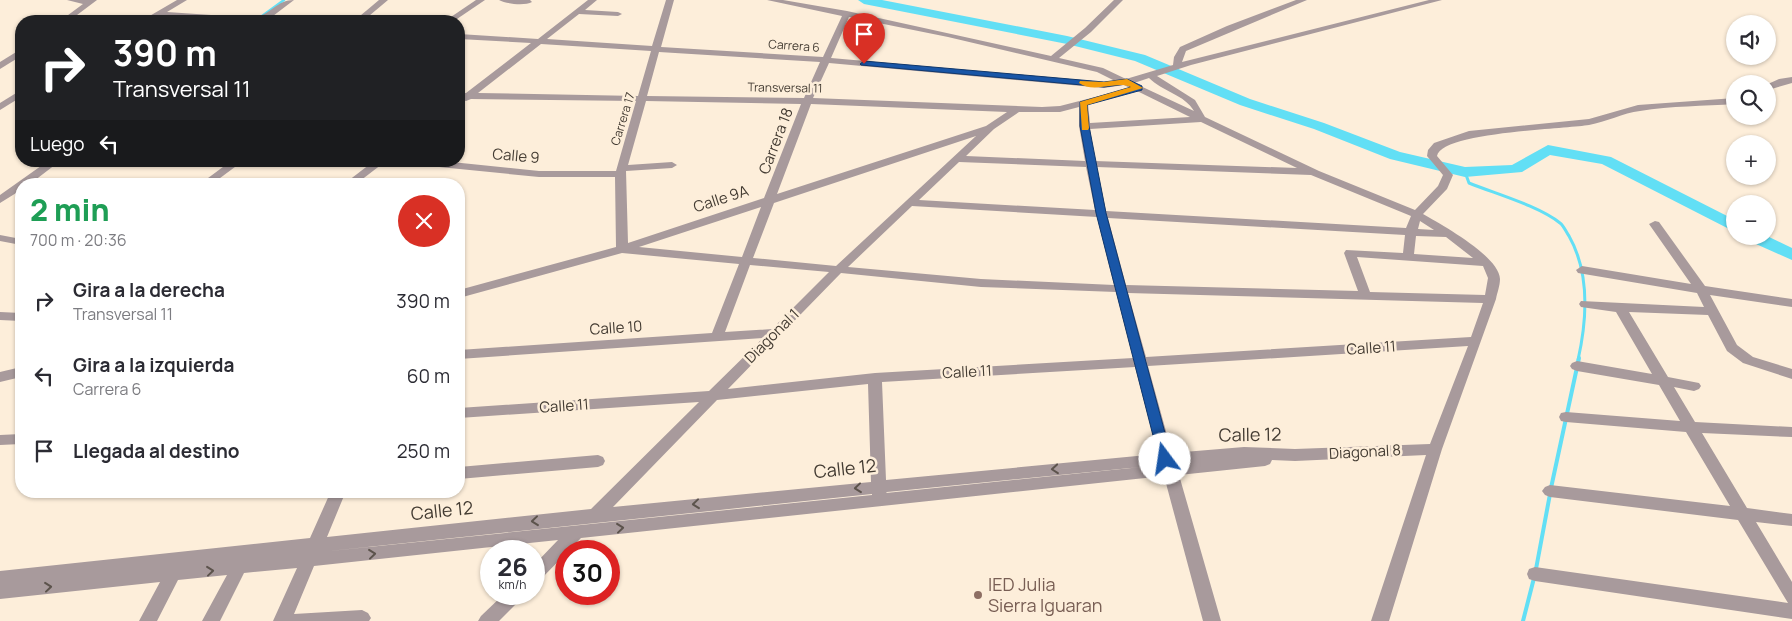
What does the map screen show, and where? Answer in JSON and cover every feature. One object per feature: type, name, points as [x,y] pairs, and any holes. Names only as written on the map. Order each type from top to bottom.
[{"type":"street","points":[[71,0],[92,1]]},
{"type":"street","points":[[157,14],[183,0]]},
{"type":"street","points":[[257,15],[278,0]]},
{"type":"street","points":[[269,15],[290,0]]},
{"type":"street","points":[[365,15],[384,0]]},
{"type":"street","points":[[458,15],[481,0]]},
{"type":"street","points":[[503,0],[528,2]]},
{"type":"street","points":[[465,95],[593,0]]},
{"type":"street","name":"Carrera 17","points":[[622,248],[621,171],[670,0]]},
{"type":"street","points":[[771,0],[847,13],[948,34],[1100,70],[1315,173],[1417,215],[1449,234],[1487,263],[1494,278],[1490,300],[1435,448],[1380,621]]},
{"type":"street","points":[[1052,59],[1088,30],[1119,0]]},
{"type":"street","points":[[1177,66],[1178,57],[1183,49],[1230,28],[1303,0]]},
{"type":"street","name":"Carrera 6","points":[[465,36],[824,60],[1104,85],[1127,82],[1177,66],[1438,0]]},
{"type":"street","points":[[72,15],[92,1]]},
{"type":"street","points":[[578,12],[618,14]]},
{"type":"street","name":"Carrera 18","points":[[717,337],[807,101],[847,13]]},
{"type":"street","points":[[157,14],[171,15]]},
{"type":"street","points":[[0,66],[15,56]]},
{"type":"street","points":[[1150,74],[1163,85],[1189,99],[1196,106],[1201,120]]},
{"type":"street","points":[[1776,84],[1792,80]]},
{"type":"street","name":"Transversal 11","points":[[465,96],[807,101],[1060,109],[1139,88]]},
{"type":"street","points":[[0,98],[15,97]]},
{"type":"street","points":[[0,107],[15,99]]},
{"type":"street","points":[[1408,258],[1411,232],[1417,215],[1447,184],[1448,175],[1432,156],[1432,150],[1438,145],[1469,134],[1590,122],[1638,108],[1726,102]]},
{"type":"street","points":[[1083,104],[1084,126],[1101,213],[1167,464],[1212,621]]},
{"type":"street","name":"Diagonal 1","points":[[545,564],[576,532],[596,515],[840,269],[991,128],[1019,108]]},
{"type":"street","points":[[1084,126],[1201,120]]},
{"type":"street","name":"Calle 9A","points":[[465,292],[622,248],[991,128]]},
{"type":"street","points":[[958,159],[1315,173]]},
{"type":"street","name":"Calle 9","points":[[465,167],[539,174],[621,171],[672,165]]},
{"type":"street","points":[[31,178],[46,167]]},
{"type":"street","points":[[214,178],[229,167]]},
{"type":"street","points":[[357,178],[372,167]]},
{"type":"street","points":[[0,200],[15,189]]},
{"type":"street","points":[[911,203],[1449,234]]},
{"type":"street","points":[[1655,224],[1700,288],[1728,344],[1739,354],[1759,364],[1792,374]]},
{"type":"street","points":[[0,238],[15,241]]},
{"type":"street","points":[[622,248],[981,283],[1490,300]]},
{"type":"street","points":[[1365,295],[1350,253],[1487,263]]},
{"type":"street","points":[[1582,270],[1637,281],[1700,288],[1792,303]]},
{"type":"street","points":[[1586,304],[1620,308],[1713,311]]},
{"type":"street","points":[[1620,308],[1792,597]]},
{"type":"street","points":[[0,316],[15,317]]},
{"type":"street","name":"Calle 10","points":[[465,355],[775,333]]},
{"type":"street","name":"Calle 11","points":[[465,413],[712,396],[874,378],[1476,341]]},
{"type":"street","points":[[1577,366],[1694,386]]},
{"type":"street","points":[[0,377],[15,373]]},
{"type":"street","points":[[874,378],[879,493]]},
{"type":"street","points":[[1566,417],[1691,427],[1792,432]]},
{"type":"street","points":[[0,440],[15,439]]},
{"type":"street","name":"Diagonal 8","points":[[1295,455],[1435,448]]},
{"type":"street","name":"Calle 12","points":[[0,592],[239,568],[312,553],[596,515],[879,493],[1167,464],[1248,462],[1295,455]]},
{"type":"street","points":[[465,472],[598,461]]},
{"type":"street","points":[[1550,491],[1792,520]]},
{"type":"street","name":"Calle 12","points":[[0,578],[127,565],[312,553],[576,532],[879,493]]},
{"type":"street","points":[[282,621],[336,498]]},
{"type":"street","points":[[119,580],[127,565]]},
{"type":"street","points":[[211,621],[239,568]]},
{"type":"street","points":[[148,621],[172,574]]},
{"type":"street","points":[[1535,574],[1792,611]]},
{"type":"street","points":[[487,621],[504,605]]},
{"type":"street","points":[[295,621],[362,618]]},
{"type":"waterway","points":[[263,15],[284,0]]},
{"type":"waterway","points":[[864,0],[1067,40],[1140,58],[1245,102],[1319,126],[1395,156],[1465,172],[1516,169],[1548,150],[1606,160],[1726,222]]},
{"type":"waterway","points":[[1465,172],[1469,183],[1541,211],[1560,223],[1565,229],[1576,250],[1581,265],[1585,297],[1585,313],[1578,360]]},
{"type":"waterway","points":[[1771,245],[1792,255]]},
{"type":"waterway","points":[[1551,488],[1579,358]]},
{"type":"waterway","points":[[1536,569],[1550,494]]},
{"type":"waterway","points":[[1523,621],[1534,578]]},
{"type":"slow traffic","points":[[1083,83],[1104,85],[1127,82],[1139,88],[1083,104],[1085,128]]},
{"type":"place","name":"IED Julia Sierra Iguaran","points":[[978,595]]},
{"type":"route","points":[[864,64],[1104,85],[1127,82],[1139,88],[1083,104],[1084,126],[1101,213],[1165,459]]}]
